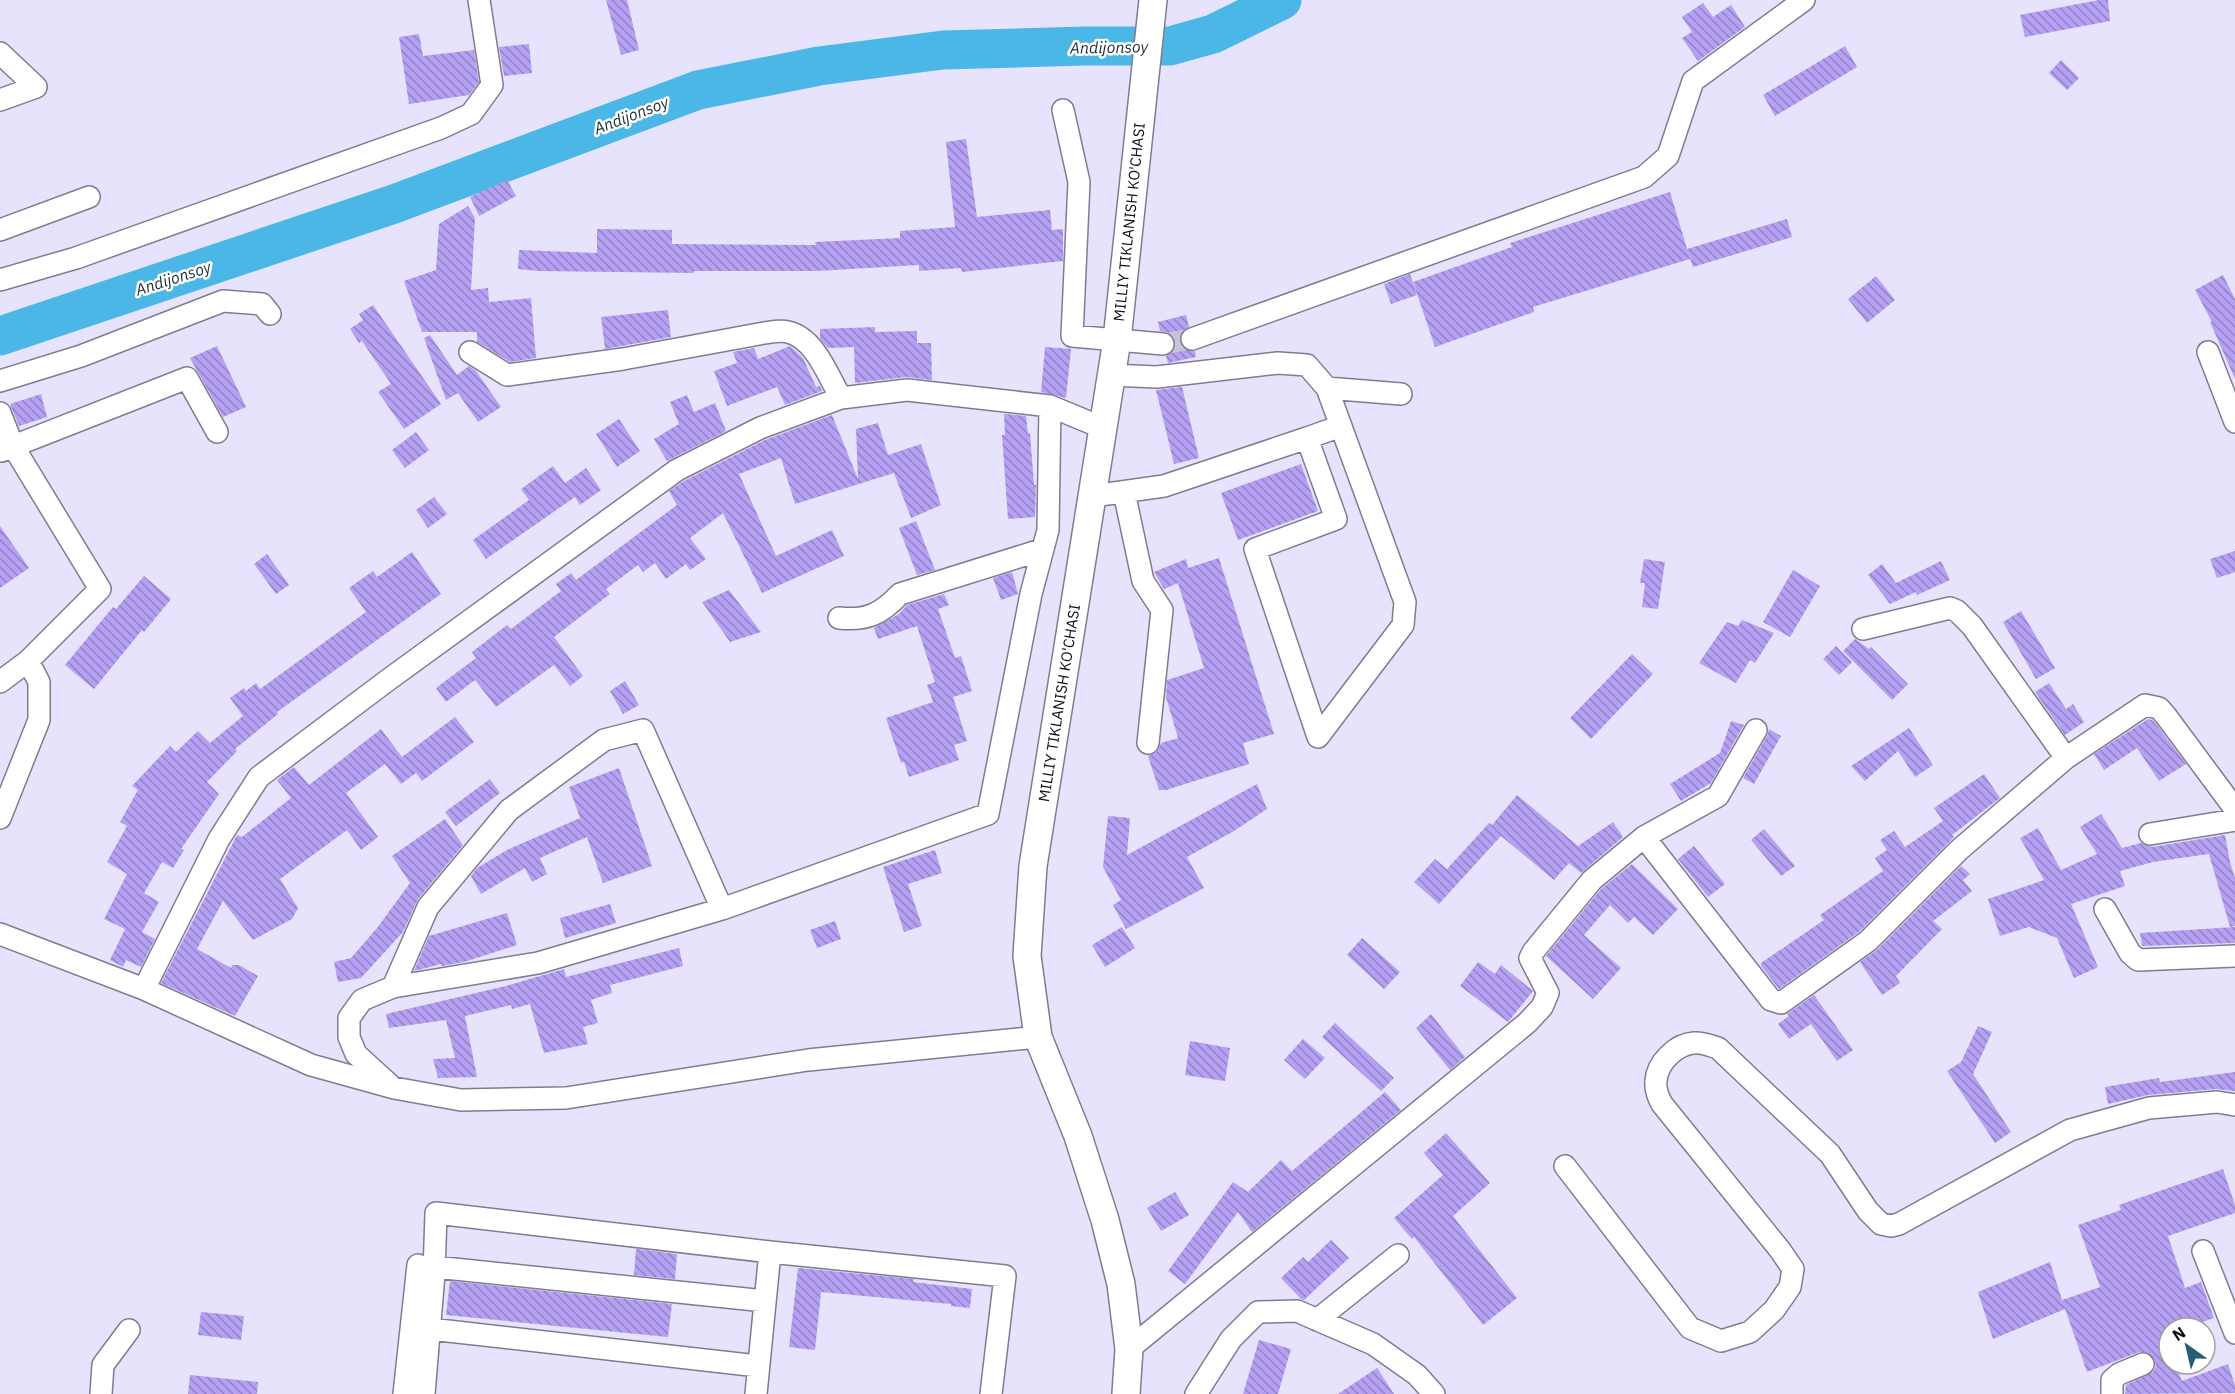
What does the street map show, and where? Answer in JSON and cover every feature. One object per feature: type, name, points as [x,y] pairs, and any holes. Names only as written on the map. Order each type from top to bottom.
[{"type":"main road","name":"MILLIY TIKLANISH KO'CHASI","points":[[1126,1394],[1130,1349],[1121,1284],[1105,1220],[1078,1136],[1038,1037],[1027,956],[1033,866],[1117,339],[1138,123],[1153,0]]},
{"type":"lane","points":[[0,280],[76,258],[441,128],[471,114],[492,85],[479,0]]},
{"type":"lane","points":[[1192,339],[1644,177],[1668,156],[1693,81],[1804,0]]},
{"type":"lane","points":[[0,53],[36,87],[0,100]]},
{"type":"lane","points":[[1063,110],[1079,182],[1072,336],[1163,344]]},
{"type":"lane","points":[[0,230],[89,197]]},
{"type":"lane","points":[[0,381],[81,356],[223,301],[262,304],[270,314]]},
{"type":"lane","points":[[470,352],[507,375],[623,359],[764,333],[787,331],[804,339],[841,398]]},
{"type":"lane","points":[[2208,352],[2235,423]]},
{"type":"lane","points":[[1111,375],[1157,377],[1278,363],[1307,365],[1327,388],[1405,602],[1403,625],[1318,737],[1255,549],[1336,519],[1307,438]]},
{"type":"lane","points":[[7,449],[187,378],[217,432]]},
{"type":"lane","points":[[1327,388],[1401,394]]},
{"type":"lane","points":[[144,988],[219,839],[259,777],[388,680],[677,470],[760,428],[841,398],[907,390],[1050,405],[1103,428]]},
{"type":"lane","points":[[394,1088],[356,1054],[349,1037],[349,1018],[362,1000],[393,987],[538,963],[722,909],[988,814],[1031,594],[1048,530],[1050,405]]},
{"type":"lane","points":[[0,413],[7,449],[100,589],[28,661],[0,682]]},
{"type":"lane","points":[[1093,496],[1164,486],[1341,426]]},
{"type":"lane","points":[[1124,492],[1143,582],[1162,609],[1148,743]]},
{"type":"lane","points":[[839,618],[856,620],[884,611],[900,594],[1041,550]]},
{"type":"lane","points":[[1863,629],[1950,608],[1957,611],[1972,626],[2066,758]]},
{"type":"lane","points":[[0,818],[39,720],[39,682],[28,661]]},
{"type":"lane","points":[[1644,837],[1771,1000],[1781,1004],[1868,941],[1959,850],[2066,758],[2145,705],[2159,708],[2235,809]]},
{"type":"lane","points":[[393,987],[428,907],[509,810],[604,740],[643,730],[722,909]]},
{"type":"lane","points":[[1130,1349],[1527,1023],[1542,1007],[1548,993],[1530,958],[1533,952],[1592,880],[1644,837],[1718,796],[1756,730]]},
{"type":"lane","points":[[2150,834],[2235,820]]},
{"type":"lane","points":[[2105,909],[2130,953],[2138,960],[2235,956]]},
{"type":"lane","points":[[0,934],[144,988],[311,1065],[394,1088],[461,1100],[566,1098],[808,1060],[1038,1037]]},
{"type":"lane","points":[[1565,1166],[1690,1328],[1721,1341],[1750,1332],[1774,1310],[1790,1287],[1793,1269],[1662,1104],[1657,1094],[1656,1080],[1661,1065],[1670,1053],[1683,1046],[1695,1042],[1718,1048],[1830,1154],[1868,1211],[1881,1224],[1891,1226],[1899,1224],[2070,1130],[2149,1108],[2217,1102],[2235,1105]]},
{"type":"lane","points":[[404,1394],[436,1213],[770,1252],[1005,1276],[991,1394]]},
{"type":"lane","points":[[2203,1251],[2235,1333]]},
{"type":"lane","points":[[756,1394],[770,1252]]},
{"type":"lane","points":[[1317,1320],[1398,1256]]},
{"type":"lane","points":[[426,1266],[765,1301]]},
{"type":"lane","points":[[424,1394],[430,1329],[426,1266]]},
{"type":"lane","points":[[1196,1394],[1231,1339],[1258,1312],[1297,1311],[1373,1344],[1417,1375],[1434,1394]]},
{"type":"lane","points":[[430,1329],[758,1366]]},
{"type":"lane","points":[[102,1394],[104,1365],[129,1330]]},
{"type":"lane","points":[[2112,1394],[2112,1380],[2119,1374],[2143,1364]]},
{"type":"building","points":[[606,0],[627,0],[639,50],[621,55]]},
{"type":"building","points":[[2108,0],[2110,21],[2025,37],[2020,15]]},
{"type":"building","points":[[1703,3],[1713,17],[1731,5],[1745,27],[1698,61],[1682,38],[1692,32],[1682,17]]},
{"type":"building","points":[[419,34],[423,56],[474,50],[479,82],[469,95],[409,104],[399,37]]},
{"type":"building","points":[[529,44],[532,73],[504,76],[499,47]]},
{"type":"building","points":[[1845,46],[1857,67],[1775,116],[1763,95]]},
{"type":"building","points":[[2061,60],[2079,78],[2067,90],[2049,73]]},
{"type":"building","points":[[966,139],[977,217],[1050,210],[1052,230],[1063,229],[1063,261],[962,272],[961,268],[919,271],[919,265],[816,271],[694,271],[694,273],[518,269],[519,250],[597,253],[597,229],[672,230],[672,244],[816,245],[815,242],[900,238],[900,231],[955,227],[946,142]]},
{"type":"building","points":[[507,180],[516,196],[479,216],[470,197]]},
{"type":"building","points":[[1670,192],[1690,259],[1533,307],[1534,312],[1435,347],[1413,282],[1512,247],[1510,243]]},
{"type":"building","points":[[468,206],[475,218],[471,290],[488,288],[489,302],[531,298],[536,358],[510,362],[477,342],[477,332],[422,332],[404,281],[436,270],[439,224]]},
{"type":"building","points":[[1787,219],[1792,237],[1693,267],[1687,249]]},
{"type":"building","points":[[1410,274],[1417,295],[1391,304],[1384,284]]},
{"type":"building","points":[[2223,275],[2235,299],[2235,379],[2210,322],[2212,322],[2195,290]]},
{"type":"building","points":[[1876,276],[1895,300],[1867,323],[1848,299]]},
{"type":"building","points":[[373,305],[441,404],[404,429],[378,392],[391,384],[362,341],[359,343],[350,329],[363,320],[359,314]]},
{"type":"building","points":[[668,310],[671,337],[605,349],[601,317]]},
{"type":"building","points":[[1186,315],[1189,327],[1182,331],[1180,343],[1184,349],[1195,351],[1196,357],[1168,363],[1166,356],[1174,351],[1175,339],[1170,333],[1160,331],[1158,322]]},
{"type":"building","points":[[875,327],[875,332],[917,331],[917,343],[931,343],[932,380],[906,377],[855,383],[854,347],[828,348],[820,339],[820,329]]},
{"type":"building","points":[[430,335],[457,375],[469,366],[476,371],[501,407],[478,422],[458,393],[446,400],[424,338]]},
{"type":"building","points":[[217,346],[246,407],[223,417],[190,358]]},
{"type":"building","points":[[790,346],[803,358],[816,387],[820,386],[822,391],[785,405],[777,387],[727,406],[714,371],[737,363],[733,352],[754,348],[758,359]]},
{"type":"building","points":[[1045,347],[1071,349],[1066,398],[1041,392]]},
{"type":"building","points":[[1182,387],[1199,458],[1174,464],[1156,390]]},
{"type":"building","points":[[41,394],[47,417],[19,426],[10,404]]},
{"type":"building","points":[[687,395],[694,412],[715,403],[726,431],[667,461],[654,439],[679,424],[670,402]]},
{"type":"building","points":[[1004,414],[1026,416],[1028,434],[1030,433],[1034,485],[1036,485],[1035,517],[1008,519],[1002,435],[1005,435]]},
{"type":"building","points":[[832,415],[858,479],[856,429],[878,423],[888,455],[921,444],[941,505],[911,518],[894,473],[795,504],[781,458],[739,474],[776,556],[832,530],[844,556],[762,593],[723,513],[690,538],[706,559],[690,570],[686,564],[666,579],[655,563],[643,572],[638,565],[606,589],[610,594],[554,637],[583,676],[570,686],[554,665],[496,707],[475,680],[446,702],[436,688],[476,658],[472,652],[507,625],[511,629],[561,591],[556,584],[571,573],[576,580],[677,505],[669,491],[765,440]]},
{"type":"building","points":[[619,419],[640,451],[617,467],[596,434]]},
{"type":"building","points":[[416,432],[429,450],[405,468],[392,450]]},
{"type":"building","points":[[1301,464],[1318,511],[1238,540],[1221,493]]},
{"type":"building","points":[[553,466],[565,483],[586,468],[601,490],[580,505],[575,497],[486,559],[473,540],[529,500],[521,489]]},
{"type":"building","points":[[434,497],[447,514],[428,528],[416,510]]},
{"type":"building","points":[[916,521],[935,570],[917,575],[899,528]]},
{"type":"building","points":[[0,526],[29,568],[0,588]]},
{"type":"building","points":[[2235,551],[2235,572],[2217,578],[2210,559]]},
{"type":"building","points":[[412,552],[441,594],[277,712],[278,714],[235,749],[237,751],[207,782],[219,794],[181,849],[184,850],[173,868],[162,862],[144,893],[159,902],[142,932],[155,939],[141,967],[126,960],[123,967],[110,960],[125,929],[104,919],[127,874],[107,862],[127,826],[120,822],[138,790],[132,786],[170,746],[176,752],[198,731],[210,743],[243,716],[230,698],[244,688],[246,691],[256,683],[260,689],[366,612],[349,588],[373,571],[377,577]]},
{"type":"building","points":[[267,554],[289,585],[276,594],[254,564]]},
{"type":"building","points":[[1219,558],[1274,734],[1243,743],[1249,764],[1166,790],[1159,790],[1148,756],[1158,751],[1161,743],[1178,738],[1166,697],[1167,680],[1204,668],[1178,583],[1164,589],[1154,572],[1186,559],[1188,568]]},
{"type":"building","points":[[1644,559],[1665,562],[1658,609],[1642,607],[1645,583],[1640,583]]},
{"type":"building","points":[[1941,561],[1950,580],[1890,604],[1868,575],[1882,564],[1896,583]]},
{"type":"building","points":[[1793,570],[1820,586],[1790,637],[1763,622]]},
{"type":"building","points":[[1012,572],[1018,594],[1001,600],[993,578]]},
{"type":"building","points":[[144,576],[171,599],[144,632],[142,630],[94,689],[65,665],[113,607],[116,609]]},
{"type":"building","points":[[729,590],[761,632],[730,642],[702,602]]},
{"type":"building","points":[[944,594],[949,605],[938,609],[955,658],[961,656],[972,691],[953,697],[967,741],[954,745],[959,760],[909,777],[904,762],[901,763],[886,718],[933,702],[927,685],[935,682],[917,626],[878,639],[874,628],[899,614],[907,605]]},
{"type":"building","points":[[2021,611],[2055,668],[2036,679],[2003,622]]},
{"type":"building","points":[[1742,620],[1774,633],[1755,663],[1750,660],[1736,683],[1699,663],[1727,622],[1738,626]]},
{"type":"building","points":[[1855,639],[1869,649],[1871,647],[1908,684],[1892,700],[1843,651]]},
{"type":"building","points":[[1836,646],[1852,662],[1839,675],[1823,659]]},
{"type":"building","points":[[1632,654],[1653,674],[1591,739],[1570,718]]},
{"type":"building","points":[[625,681],[639,705],[623,714],[610,691]]},
{"type":"building","points":[[2049,683],[2066,709],[2073,704],[2084,722],[2065,735],[2035,692]]},
{"type":"building","points":[[455,717],[474,742],[422,781],[416,773],[401,784],[385,764],[346,793],[378,837],[361,850],[347,830],[280,879],[298,908],[292,919],[253,940],[223,901],[197,949],[231,968],[232,965],[239,965],[258,976],[235,1016],[161,983],[237,835],[242,837],[291,798],[277,780],[294,767],[309,785],[381,729],[402,757]]},
{"type":"building","points":[[2148,719],[2156,724],[2186,764],[2159,781],[2137,748],[2104,770],[2094,754]]},
{"type":"building","points":[[1731,721],[1744,725],[1711,783],[1681,801],[1670,784],[1720,753]]},
{"type":"building","points":[[1909,728],[1933,765],[1915,777],[1898,751],[1865,781],[1851,766]]},
{"type":"building","points":[[1769,729],[1781,736],[1754,784],[1743,778]]},
{"type":"building","points":[[619,768],[652,866],[603,883],[587,837],[540,858],[547,874],[532,882],[525,868],[481,894],[471,876],[477,868],[507,850],[580,818],[569,787]]},
{"type":"building","points":[[1984,774],[2000,798],[1952,835],[1954,837],[1860,931],[1779,989],[1761,963],[1824,920],[1820,915],[1883,871],[1875,858],[1887,850],[1880,840],[1894,831],[1905,847],[1943,821],[1934,808]]},
{"type":"building","points":[[490,779],[500,793],[456,826],[445,812]]},
{"type":"building","points":[[1257,784],[1267,809],[1234,831],[1187,857],[1204,888],[1126,929],[1113,905],[1121,900],[1103,867],[1108,816],[1130,818],[1127,855]]},
{"type":"building","points":[[1517,795],[1578,846],[1613,822],[1623,837],[1581,873],[1569,863],[1554,880],[1501,836],[1439,904],[1414,882],[1435,859],[1447,869],[1489,823],[1492,825]]},
{"type":"building","points":[[2101,814],[2122,848],[2141,843],[2152,847],[2225,835],[2235,878],[2235,926],[2230,927],[2209,854],[2153,862],[2120,871],[2125,886],[2071,904],[2098,967],[2074,978],[2057,938],[2029,927],[2000,936],[1988,899],[2044,880],[2020,838],[2038,828],[2061,870],[2097,854],[2080,827]]},
{"type":"building","points":[[445,819],[463,845],[418,899],[403,932],[361,978],[338,982],[334,962],[351,958],[377,928],[410,883],[392,856]]},
{"type":"building","points":[[1764,829],[1795,866],[1781,876],[1751,840]]},
{"type":"building","points":[[1694,846],[1725,884],[1708,897],[1678,859]]},
{"type":"building","points":[[935,850],[942,873],[908,884],[922,926],[904,932],[883,867]]},
{"type":"building","points":[[1632,864],[1678,909],[1653,935],[1634,917],[1628,923],[1610,905],[1584,935],[1621,968],[1593,999],[1546,956],[1601,889]]},
{"type":"building","points":[[1961,866],[1970,874],[1963,880],[1972,891],[1933,921],[1942,929],[1896,976],[1900,983],[1882,995],[1860,962],[1877,950]]},
{"type":"building","points":[[610,904],[616,923],[565,938],[560,918]]},
{"type":"building","points":[[507,913],[517,945],[464,962],[442,966],[441,964],[414,971],[429,936]]},
{"type":"building","points":[[835,921],[841,939],[817,948],[810,930]]},
{"type":"building","points":[[1122,927],[1135,948],[1105,967],[1092,945]]},
{"type":"building","points":[[2235,927],[2235,943],[2142,946],[2140,933]]},
{"type":"building","points":[[1362,938],[1400,972],[1384,989],[1347,955]]},
{"type":"building","points":[[679,948],[683,966],[610,985],[612,993],[591,1000],[598,1023],[583,1027],[588,1044],[544,1053],[530,1004],[512,1009],[511,1005],[465,1016],[477,1077],[438,1078],[433,1059],[455,1058],[446,1020],[389,1028],[386,1014],[506,986],[564,969],[566,977]]},
{"type":"building","points":[[1478,962],[1495,974],[1501,965],[1533,991],[1508,1022],[1460,986]]},
{"type":"building","points":[[1814,995],[1853,1050],[1837,1061],[1811,1024],[1789,1039],[1778,1024],[1789,1016],[1787,1014]]},
{"type":"building","points":[[1431,1014],[1465,1057],[1450,1070],[1416,1028]]},
{"type":"building","points":[[1335,1023],[1394,1078],[1381,1091],[1322,1037]]},
{"type":"building","points":[[1978,1026],[1992,1032],[1973,1074],[2011,1132],[1995,1143],[1947,1071],[1961,1062]]},
{"type":"building","points":[[1303,1039],[1325,1058],[1305,1079],[1284,1060]]},
{"type":"building","points":[[1190,1041],[1230,1048],[1225,1081],[1185,1075]]},
{"type":"building","points":[[2235,1072],[2235,1091],[2216,1089],[2148,1095],[2108,1104],[2105,1087],[2159,1078],[2160,1082]]},
{"type":"building","points":[[1385,1092],[1401,1110],[1252,1232],[1238,1212],[1185,1284],[1168,1271],[1233,1182],[1248,1192],[1281,1160],[1292,1171]]},
{"type":"building","points":[[1446,1133],[1490,1183],[1453,1216],[1517,1298],[1483,1325],[1414,1237],[1412,1239],[1394,1218],[1443,1175],[1424,1153]]},
{"type":"building","points":[[2223,1169],[2235,1205],[2235,1213],[2168,1236],[2185,1288],[2201,1282],[2213,1316],[2157,1316],[2157,1376],[2180,1376],[2182,1381],[2196,1376],[2217,1376],[2217,1368],[2228,1364],[2235,1385],[2235,1393],[2125,1394],[2126,1385],[2153,1372],[2156,1366],[2154,1359],[2145,1352],[2139,1352],[2087,1372],[2065,1309],[1993,1339],[1978,1292],[2050,1262],[2062,1300],[2100,1287],[2078,1225],[2121,1210],[2119,1205]]},
{"type":"building","points":[[1175,1192],[1189,1215],[1161,1231],[1147,1208]]},
{"type":"building","points":[[1331,1240],[1349,1258],[1304,1300],[1301,1299],[1281,1278],[1303,1257],[1308,1262]]},
{"type":"building","points":[[636,1249],[677,1254],[675,1279],[634,1275]]},
{"type":"building","points":[[798,1268],[914,1279],[913,1282],[972,1289],[970,1308],[951,1306],[951,1304],[821,1292],[815,1350],[789,1347]]},
{"type":"building","points":[[450,1281],[672,1304],[668,1337],[446,1315]]},
{"type":"building","points":[[201,1312],[244,1316],[241,1340],[198,1335]]},
{"type":"building","points":[[1259,1340],[1291,1349],[1278,1394],[1243,1394]]},
{"type":"building","points":[[1377,1368],[1394,1394],[1338,1394]]},
{"type":"building","points":[[190,1375],[258,1382],[257,1394],[188,1394]]},
{"type":"waterway","name":"Andijonsoy","points":[[0,336],[394,204],[698,90],[819,66],[943,50],[1170,46],[1213,34],[1282,0]]},
{"type":"tunnel","points":[[1163,344],[1192,339]]}]
